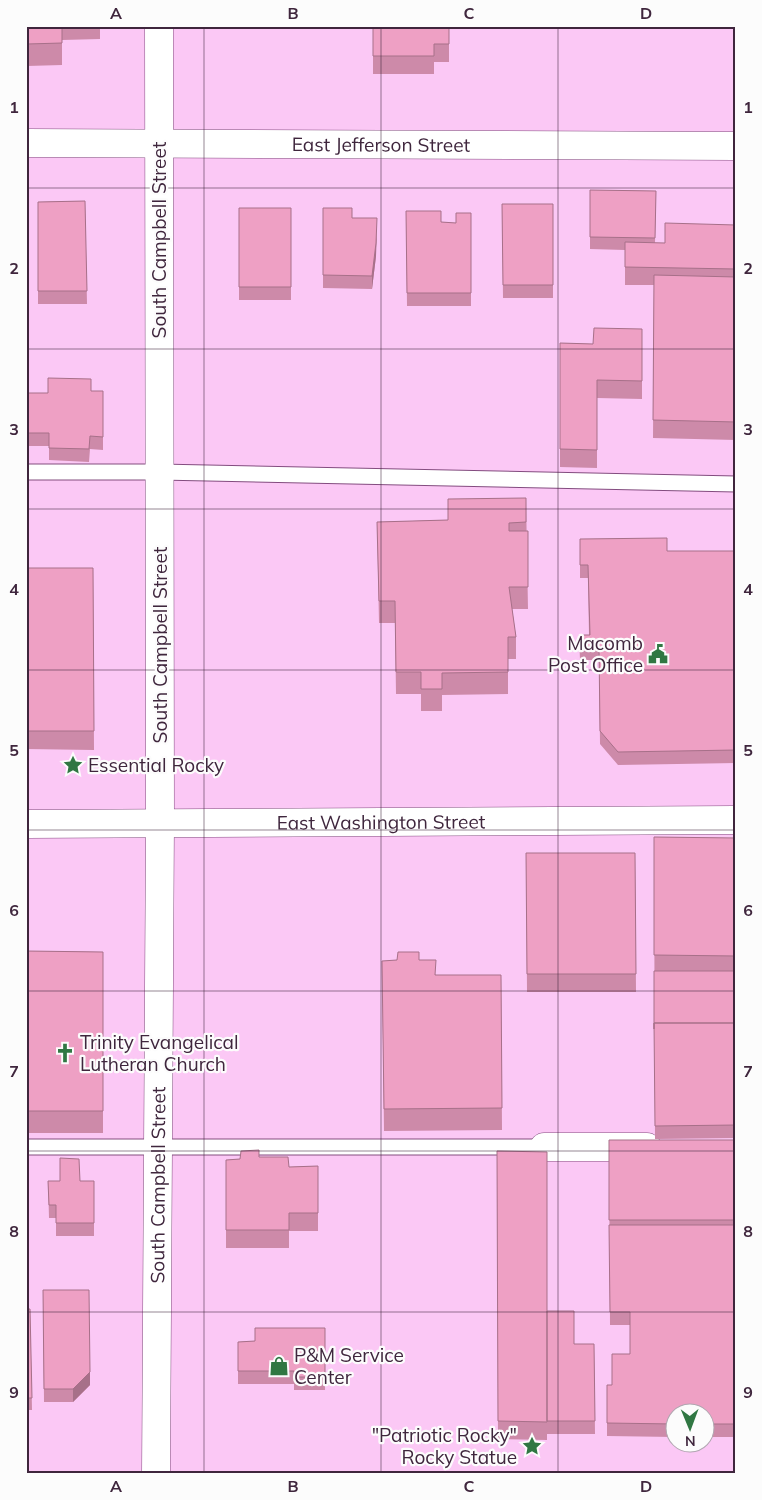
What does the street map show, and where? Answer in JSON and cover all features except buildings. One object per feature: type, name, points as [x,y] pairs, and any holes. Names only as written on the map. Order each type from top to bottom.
[{"type":"street","name":"South Campbell Street","points":[[156,1474],[160,823],[159,26]]},
{"type":"street","name":"East Jefferson Street","points":[[26,142],[736,146]]},
{"type":"street","name":"East Washington Street","points":[[26,824],[736,820]]},
{"type":"street","points":[[544,1147],[668,1147]]},
{"type":"lane","points":[[26,472],[159,472],[736,484]]},
{"type":"lane","points":[[26,1147],[544,1147]]},
{"type":"place","name":"Macomb Post Office","points":[[658,654]]},
{"type":"place","name":"Essential Rocky","points":[[73,765]]},
{"type":"place","name":"Trinity Evangelical Lutheran Church","points":[[65,1053]]},
{"type":"place","name":"P&M Service Center","points":[[279,1366]]},
{"type":"place","name":"\"Patriotic Rocky\" Rocky Statue","points":[[532,1446]]}]
